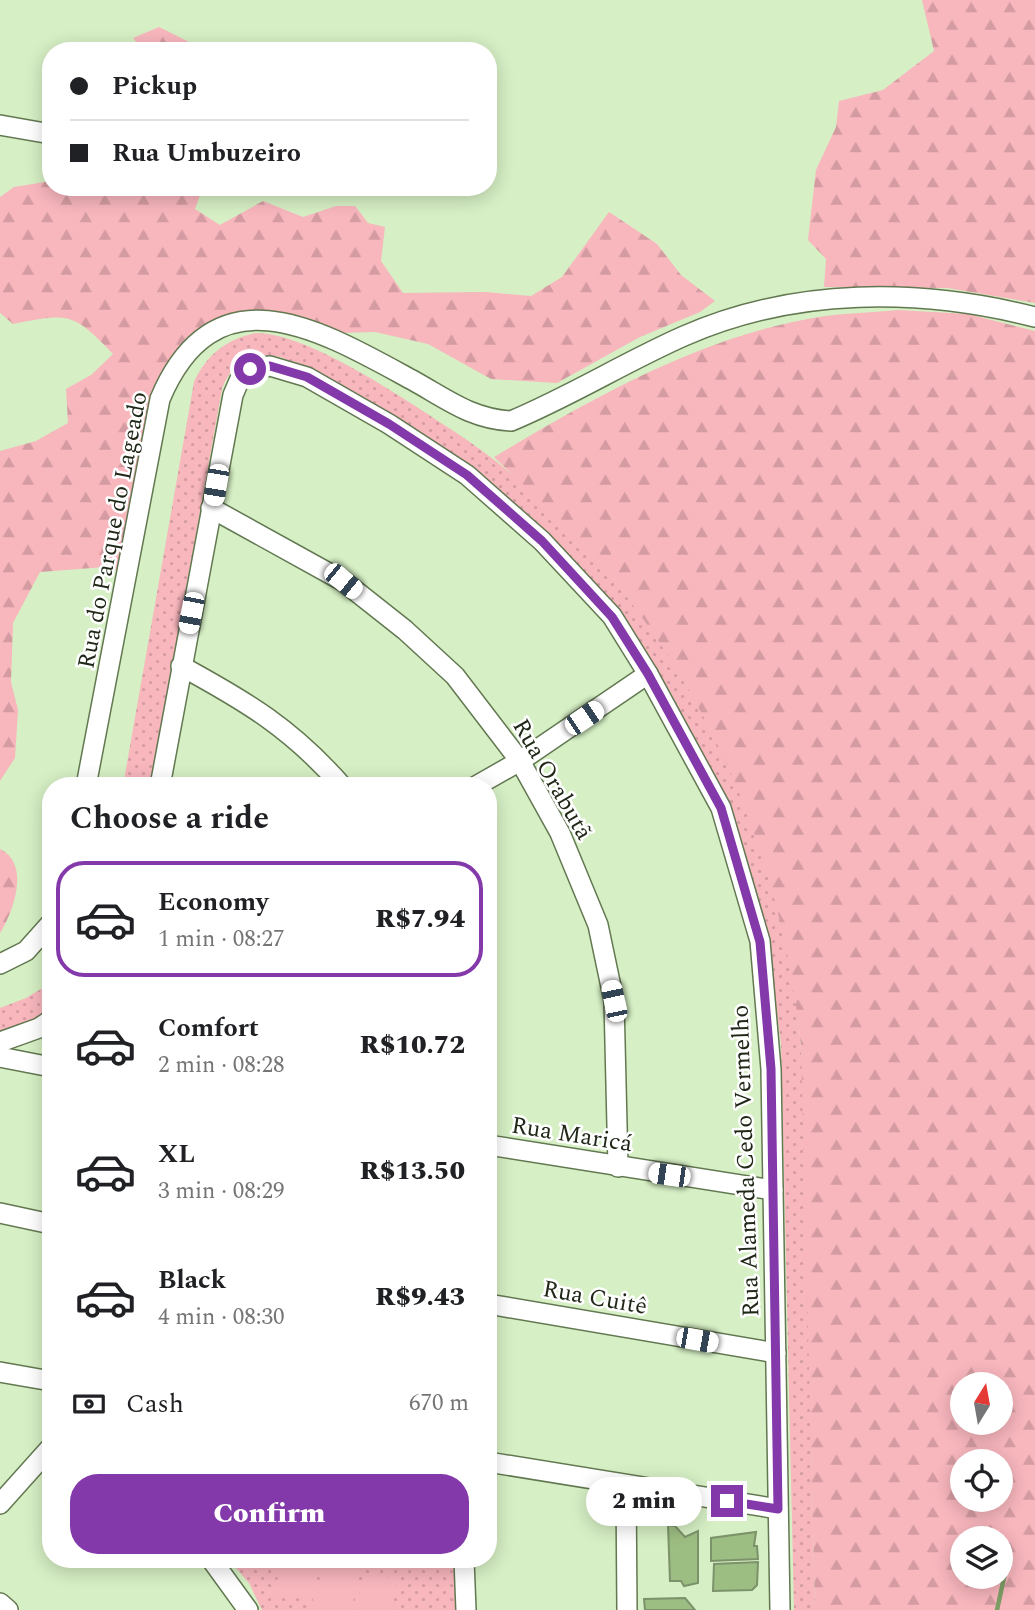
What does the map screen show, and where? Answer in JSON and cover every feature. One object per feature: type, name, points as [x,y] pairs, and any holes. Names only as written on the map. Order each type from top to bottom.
[{"type":"street","points":[[0,125],[42,132]]},
{"type":"street","name":"Rua do Parque do Lageado","points":[[88,777],[160,399],[172,371],[196,342],[224,325],[260,318],[289,323],[393,370],[460,410],[487,420],[511,421],[684,336],[780,306],[880,296],[927,297],[1035,317]]},
{"type":"street","name":"Rua Alameda Cedo Vermelho","points":[[162,777],[233,395],[239,381],[250,369],[270,366],[307,377],[400,431],[467,475],[542,541],[612,617],[648,674],[721,808],[760,942],[771,1069],[780,1610]]},
{"type":"street","name":"Rua Orabutã","points":[[211,508],[343,581],[405,630],[455,676],[520,761],[560,833],[598,925],[614,1001],[618,1167]]},
{"type":"street","points":[[181,666],[249,703],[294,736],[333,777]]},
{"type":"street","points":[[492,777],[520,761],[648,674]]},
{"type":"street","points":[[0,964],[26,951],[42,933]]},
{"type":"street","points":[[0,1042],[42,1026]]},
{"type":"street","points":[[0,1057],[42,1065]]},
{"type":"street","name":"Rua Maricá","points":[[497,1147],[773,1190]]},
{"type":"street","points":[[0,1213],[42,1222]]},
{"type":"street","name":"Rua Cuitê","points":[[497,1306],[775,1353]]},
{"type":"street","points":[[0,1372],[42,1379]]},
{"type":"street","points":[[0,1504],[42,1457]]},
{"type":"street","points":[[497,1464],[778,1509]]},
{"type":"street","points":[[626,1486],[627,1610]]},
{"type":"street","points":[[218,1568],[248,1610]]},
{"type":"street","points":[[464,1568],[466,1610]]},
{"type":"street","points":[[0,1603],[8,1610]]},
{"type":"green space","points":[[922,0],[1035,0],[1035,303],[947,288],[824,287],[826,259],[808,240],[816,170],[836,127],[839,101],[883,90],[934,51]]},
{"type":"green space","points":[[159,27],[189,42],[136,42],[133,38]]},
{"type":"green space","points":[[42,182],[42,196],[200,196],[195,209],[220,225],[263,201],[303,217],[336,206],[355,206],[368,223],[385,227],[381,261],[403,293],[486,292],[531,296],[562,277],[609,212],[657,244],[681,275],[715,301],[700,312],[640,337],[557,383],[491,379],[428,344],[375,332],[337,333],[293,316],[252,314],[184,347],[123,571],[105,567],[40,572],[13,623],[11,682],[18,710],[15,758],[0,781],[0,451],[36,441],[68,423],[66,389],[91,375],[113,354],[88,330],[69,319],[47,318],[13,324],[0,313],[0,197],[14,187]]},
{"type":"green space","points":[[898,310],[968,314],[1035,331],[1035,1610],[815,1610],[801,1046],[779,917],[740,794],[713,735],[682,678],[606,571],[566,527],[494,457],[608,392],[688,355],[770,327],[834,315]]},
{"type":"green space","points":[[256,333],[278,336],[303,344],[357,370],[476,446],[541,501],[600,563],[653,632],[684,681],[737,784],[775,894],[788,951],[803,1069],[815,1610],[794,1610],[781,1043],[770,962],[718,786],[670,691],[632,632],[589,577],[537,523],[478,473],[386,410],[281,357],[253,357],[231,372],[222,389],[153,777],[125,777],[194,382],[205,363],[219,349]]},
{"type":"green space","points":[[0,849],[9,856],[17,877],[14,901],[0,933]]},
{"type":"green space","points":[[42,988],[42,1016],[0,1034],[0,1008]]},
{"type":"green space","points":[[236,1568],[455,1568],[458,1610],[262,1610],[249,1583]]},
{"type":"green space","points":[[279,1568],[318,1568],[312,1601],[275,1594]]},
{"type":"green space","points":[[321,1568],[359,1568],[352,1610],[314,1610]]},
{"type":"green space","points":[[363,1573],[398,1579],[392,1610],[356,1610]]},
{"type":"building","points":[[668,1525],[675,1526],[685,1537],[698,1531],[698,1583],[684,1586],[681,1581],[670,1581]]},
{"type":"building","points":[[756,1532],[754,1546],[757,1546],[758,1559],[711,1561],[711,1538]]},
{"type":"building","points":[[758,1562],[757,1585],[752,1590],[713,1591],[714,1564]]},
{"type":"building","points":[[685,1598],[695,1610],[645,1610],[644,1599]]},
{"type":"waterway","points":[[997,1610],[1002,1589]]},
{"type":"route","points":[[250,369],[270,366],[307,377],[389,424],[467,475],[542,541],[612,617],[648,674],[721,808],[760,942],[771,1069],[778,1509],[727,1501]]}]
